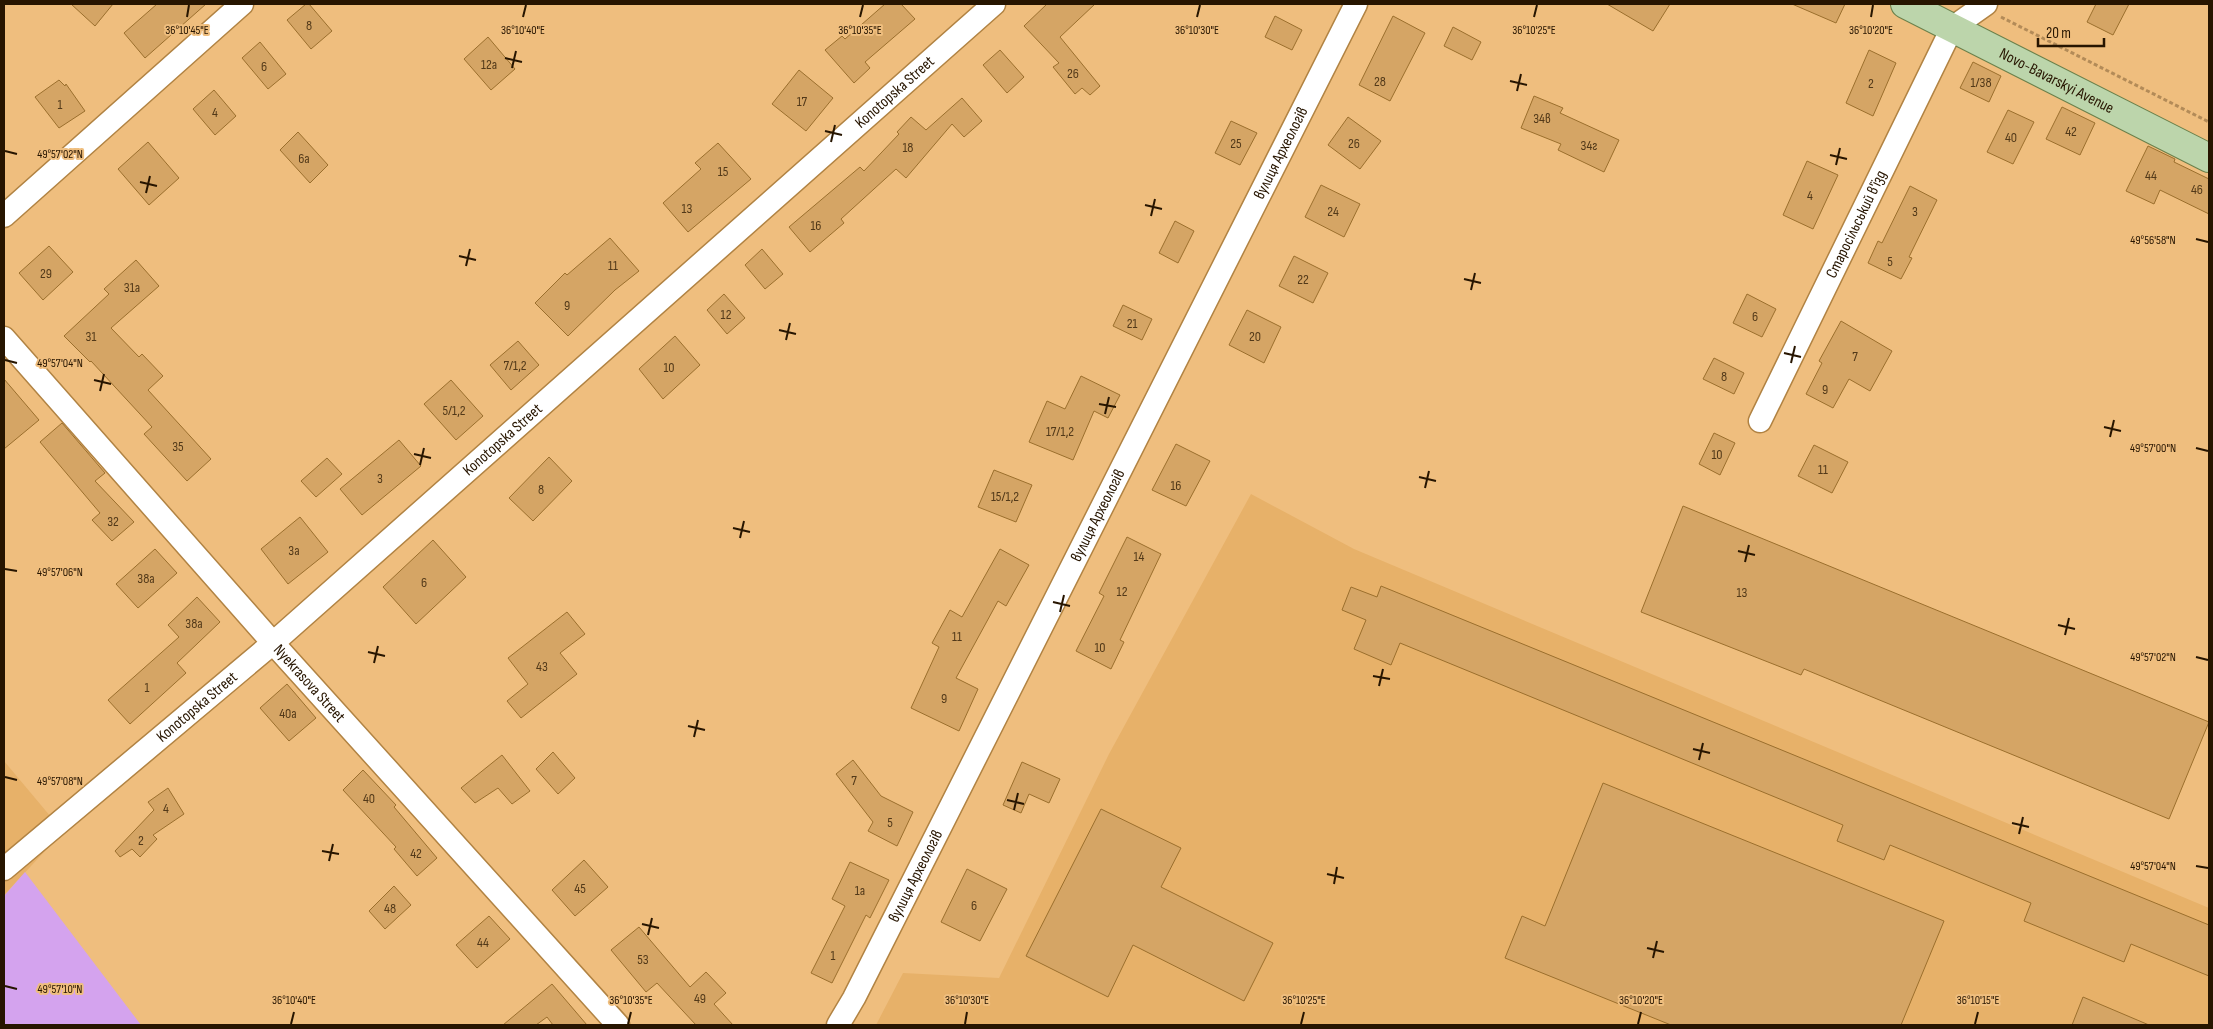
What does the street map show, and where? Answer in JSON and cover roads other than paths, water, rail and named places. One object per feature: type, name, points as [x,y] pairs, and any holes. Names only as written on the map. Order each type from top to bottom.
[{"type":"main road","name":"Novo-Bavarskyi Avenue","points":[[1905,4],[2209,158]]},
{"type":"street","points":[[4,216],[242,4]]},
{"type":"street","name":"Konotopska Street","points":[[4,869],[273,643],[994,4]]},
{"type":"street","name":"вулиця Археологів","points":[[838,1025],[854,998],[1356,4]]},
{"type":"street","points":[[1952,28],[1984,6]]},
{"type":"street","name":"Старосільський в'їзд","points":[[1760,421],[1952,28]]},
{"type":"street","name":"Nyekrasova Street","points":[[4,338],[273,643],[618,1025]]}]
